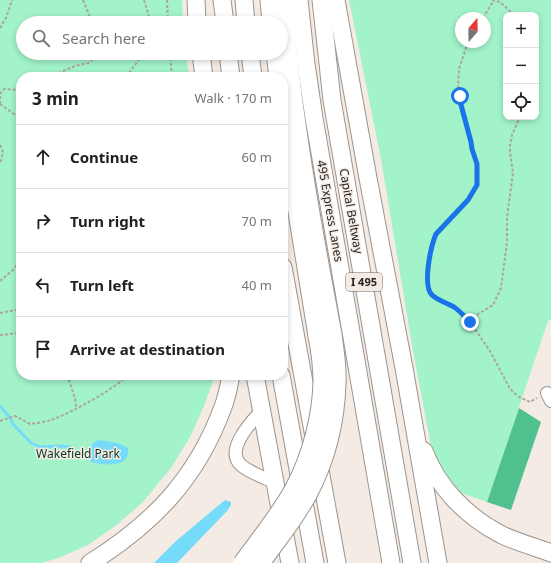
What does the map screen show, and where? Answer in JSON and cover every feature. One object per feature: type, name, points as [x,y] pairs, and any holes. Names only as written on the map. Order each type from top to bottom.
[{"type":"highway","points":[[196,0],[197,16]]},
{"type":"highway","points":[[222,0],[224,16]]},
{"type":"highway","points":[[244,0],[245,16]]},
{"type":"highway","points":[[269,0],[270,16]]},
{"type":"highway","points":[[283,0],[285,16]]},
{"type":"highway","name":"495 Express Lanes","points":[[299,0],[314,118],[391,563]]},
{"type":"highway","name":"Capital Beltway","points":[[321,0],[332,100],[412,563]]},
{"type":"highway","points":[[336,0],[404,368],[438,563]]},
{"type":"highway","points":[[242,563],[294,488],[306,461],[319,410],[322,383],[321,360],[325,335],[311,214],[298,135],[288,53]]},
{"type":"highway","points":[[202,60],[203,72]]},
{"type":"highway","points":[[229,60],[230,72]]},
{"type":"highway","points":[[251,60],[252,72]]},
{"type":"highway","points":[[276,60],[277,72]]},
{"type":"highway","points":[[261,563],[308,495],[320,467],[328,442],[334,412],[337,383],[336,358],[325,335],[288,155]]},
{"type":"highway","points":[[288,294],[337,563]]},
{"type":"highway","points":[[90,563],[117,546],[146,523],[174,494],[195,466],[211,437],[223,406],[231,380]]},
{"type":"highway","points":[[257,380],[290,563]]},
{"type":"highway","points":[[282,380],[315,563]]},
{"type":"highway","points":[[410,404],[427,458],[443,487],[458,504],[476,520],[503,535],[551,554]]},
{"type":"lane","points":[[262,410],[242,434],[237,445],[236,456],[241,465],[276,483]]},
{"type":"path","points":[[0,28],[6,18],[12,0]]},
{"type":"path","points":[[82,0],[90,16]]},
{"type":"path","points":[[144,0],[149,16]]},
{"type":"path","points":[[167,0],[168,16]]},
{"type":"path","points":[[486,12],[493,0],[500,2],[511,12]]},
{"type":"path","points":[[466,48],[459,69],[458,87],[460,101],[477,164],[477,185],[468,200],[436,234],[433,241],[428,267],[428,285],[432,295],[456,309],[471,323],[490,351],[510,389],[519,397],[530,402],[549,397]]},
{"type":"path","points":[[61,72],[75,66],[88,63],[92,60]]},
{"type":"path","points":[[130,72],[139,60]]},
{"type":"path","points":[[171,60],[172,72]]},
{"type":"path","points":[[16,90],[4,89],[0,94],[0,104],[16,115]]},
{"type":"path","points":[[471,323],[478,314],[493,305],[501,288],[507,242],[507,217],[513,173],[510,146],[512,135],[519,120]]},
{"type":"path","points":[[0,145],[3,152],[0,162]]},
{"type":"path","points":[[0,281],[16,266]]},
{"type":"path","points":[[0,313],[16,310]]},
{"type":"path","points":[[0,334],[16,333]]},
{"type":"path","points":[[70,380],[75,398],[76,408]]},
{"type":"path","points":[[0,421],[15,416],[30,424],[51,420],[76,408],[123,380]]},
{"type":"green space","name":"Wakefield Park","points":[[0,0],[182,0],[183,16],[16,16],[16,60],[187,60],[188,72],[16,72],[16,380],[213,380],[204,406],[190,437],[171,468],[142,503],[115,526],[88,545],[61,557],[42,563],[0,563]]},
{"type":"green space","points":[[349,0],[551,0],[551,320],[548,321],[487,502],[461,493],[442,469],[431,446],[413,351],[381,159]]},
{"type":"green space","points":[[519,408],[541,422],[511,510],[487,502]]},
{"type":"water","points":[[98,440],[110,441],[125,446],[128,448],[128,455],[121,462],[115,464],[91,462],[90,450],[92,444]]},
{"type":"water","points":[[225,500],[231,502],[231,505],[227,511],[177,563],[154,563],[176,541]]},
{"type":"waterway","points":[[0,406],[13,424],[31,443],[40,447],[71,447]]},
{"type":"route","points":[[460,96],[460,101],[477,164],[477,185],[474,193],[436,234],[433,241],[428,267],[428,285],[432,295],[456,309],[470,322]]}]
